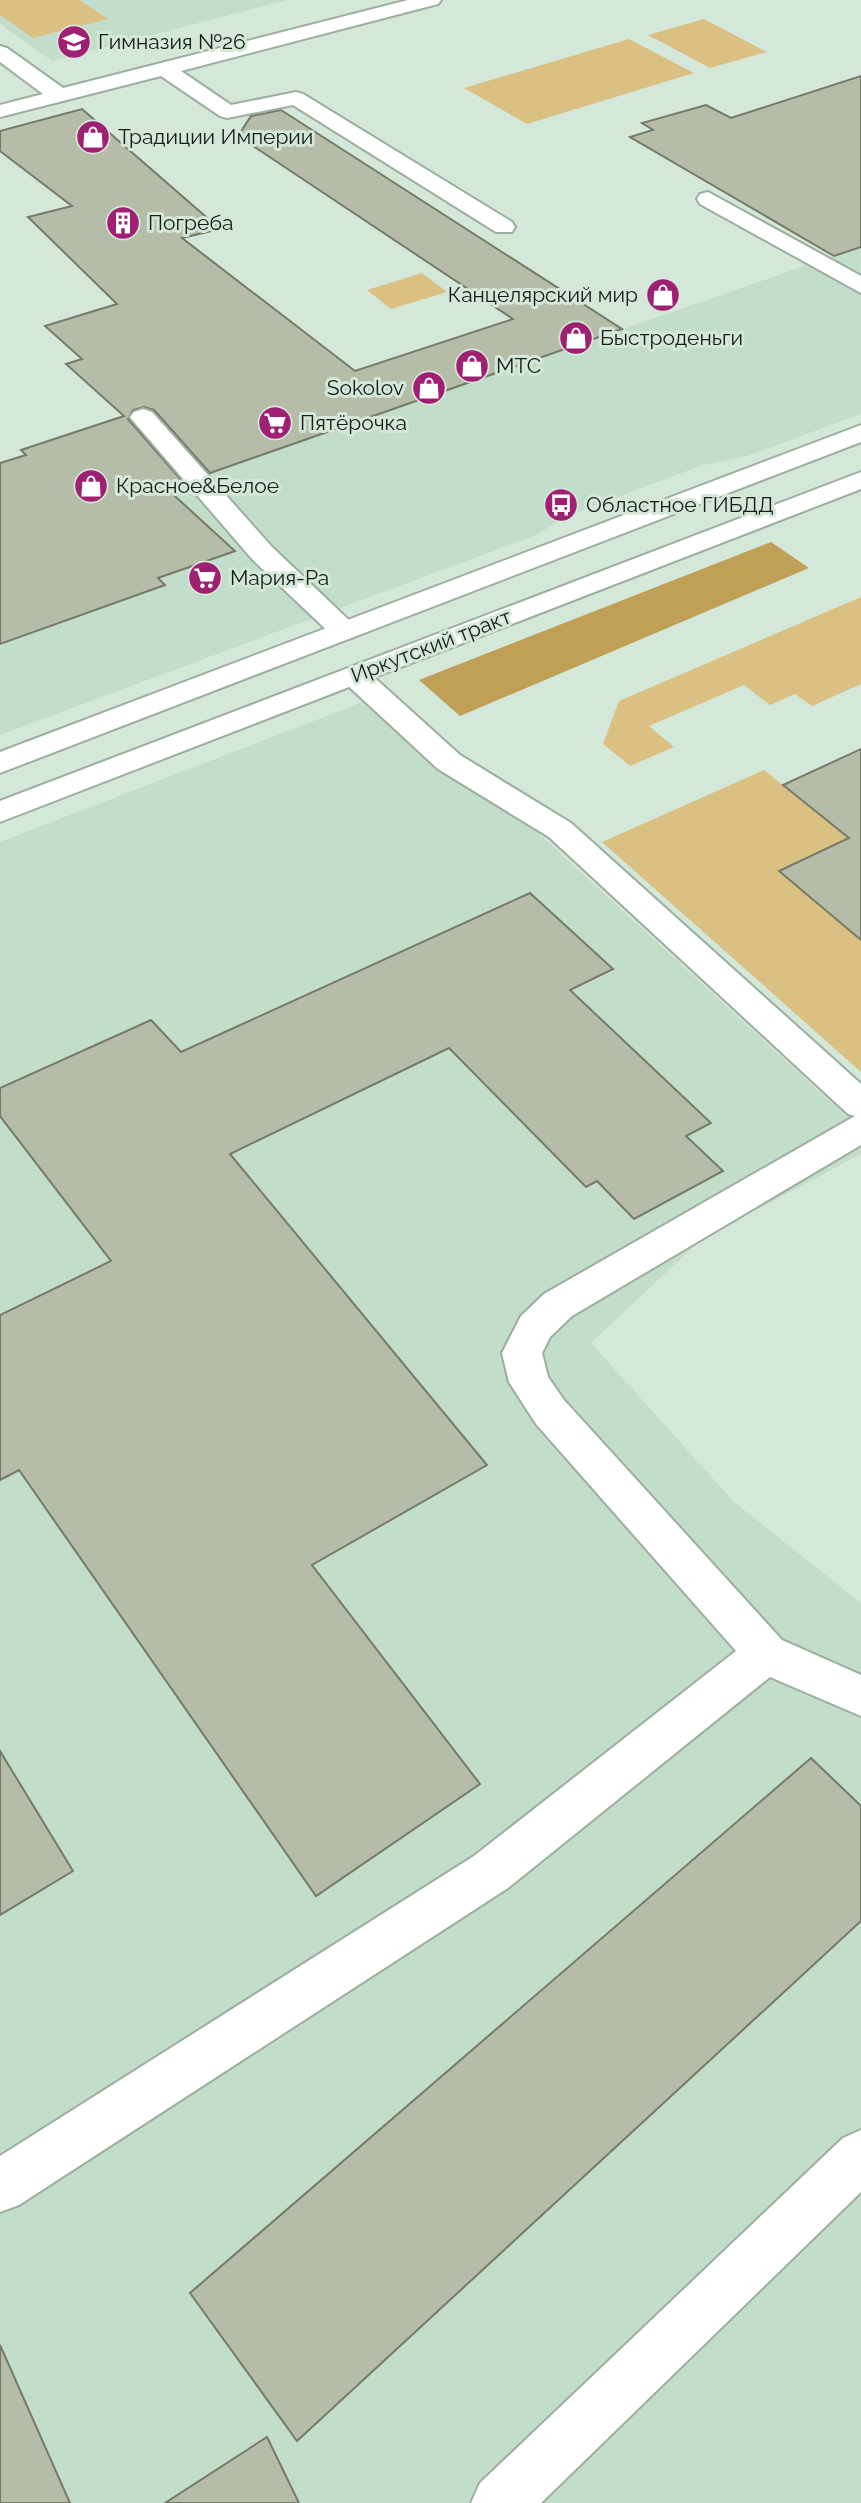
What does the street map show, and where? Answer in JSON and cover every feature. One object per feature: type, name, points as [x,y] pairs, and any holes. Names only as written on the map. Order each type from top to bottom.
[{"type":"main road","points":[[0,111],[431,0]]},
{"type":"main road","points":[[0,52],[60,96]]},
{"type":"main road","points":[[165,69],[227,112],[296,97],[504,227]]},
{"type":"main road","points":[[708,199],[861,286]]},
{"type":"main road","points":[[144,416],[262,553],[344,631]]},
{"type":"main road","name":"Иркутский тракт","points":[[0,763],[861,433]]},
{"type":"main road","name":"Иркутский тракт","points":[[0,812],[861,480]]},
{"type":"main road","points":[[355,676],[449,762],[560,830],[861,1105]]},
{"type":"main road","points":[[861,1128],[558,1305],[535,1327],[522,1353],[529,1382],[550,1412],[766,1654],[861,1696]]},
{"type":"main road","points":[[0,2186],[491,1872],[766,1654]]},
{"type":"main road","points":[[500,2503],[861,2156]]},
{"type":"shaded area","name":"Гимназия №26","points":[[0,0],[287,0],[52,61],[0,24]]},
{"type":"shaded area","points":[[0,0],[79,0],[108,19],[33,38],[0,15]]},
{"type":"shaded area","points":[[704,19],[767,52],[710,68],[648,35]]},
{"type":"shaded area","points":[[629,39],[694,73],[527,124],[464,88]]},
{"type":"shaded area","points":[[784,193],[861,216],[861,414],[747,456],[700,466],[565,517],[536,535],[0,735],[0,513],[116,485],[240,440],[260,456],[833,256],[746,205]]},
{"type":"shaded area","points":[[422,273],[447,292],[391,309],[367,290]]},
{"type":"shaded area","points":[[771,542],[809,568],[460,716],[419,680]]},
{"type":"shaded area","points":[[861,597],[861,684],[812,706],[795,694],[770,705],[744,685],[649,726],[674,747],[630,766],[603,744],[619,701]]},
{"type":"shaded area","points":[[386,693],[861,1130],[861,1154],[703,1238],[591,1343],[734,1502],[861,1603],[861,2503],[0,2503],[0,842]]},
{"type":"shaded area","points":[[764,770],[849,838],[779,871],[861,940],[861,1072],[602,842]]},
{"type":"building","points":[[861,76],[861,247],[834,256],[630,137],[653,130],[642,123],[706,105],[731,118]]},
{"type":"building","points":[[82,109],[220,229],[182,238],[355,371],[513,319],[238,136],[251,116],[281,110],[622,329],[210,473],[154,410],[144,407],[133,410],[128,419],[183,482],[166,488],[235,551],[158,578],[165,585],[0,644],[0,463],[26,455],[21,450],[124,416],[66,364],[82,359],[45,326],[117,304],[28,217],[72,206],[0,151],[0,131]]},
{"type":"building","points":[[861,749],[861,940],[779,871],[849,838],[783,785]]},
{"type":"building","points":[[530,893],[613,969],[570,990],[711,1123],[686,1136],[723,1171],[634,1219],[597,1181],[586,1187],[449,1048],[230,1154],[487,1465],[312,1565],[480,1784],[316,1896],[19,1470],[0,1480],[0,1315],[111,1261],[0,1116],[0,1088],[151,1020],[181,1052]]},
{"type":"building","points":[[0,1751],[73,1871],[0,1915]]},
{"type":"building","points":[[811,1758],[861,1806],[861,1921],[297,2441],[190,2293]]},
{"type":"building","points":[[0,2345],[70,2503],[0,2503]]},
{"type":"building","points":[[267,2437],[299,2503],[165,2503]]},
{"type":"place","name":"Гимназия №26","points":[[74,42]]},
{"type":"place","name":"Традиции Империи","points":[[93,137]]},
{"type":"place","name":"Погреба","points":[[123,223]]},
{"type":"place","name":"Канцелярский мир","points":[[663,295]]},
{"type":"place","name":"Быстроденьги","points":[[576,338]]},
{"type":"place","name":"МТС","points":[[472,366]]},
{"type":"place","name":"Sokolov","points":[[429,388]]},
{"type":"place","name":"Пятёрочка","points":[[275,423]]},
{"type":"place","name":"Красное&Белое","points":[[91,486]]},
{"type":"place","name":"Областное ГИБДД","points":[[561,505]]},
{"type":"place","name":"Мария-Ра","points":[[205,578]]}]
